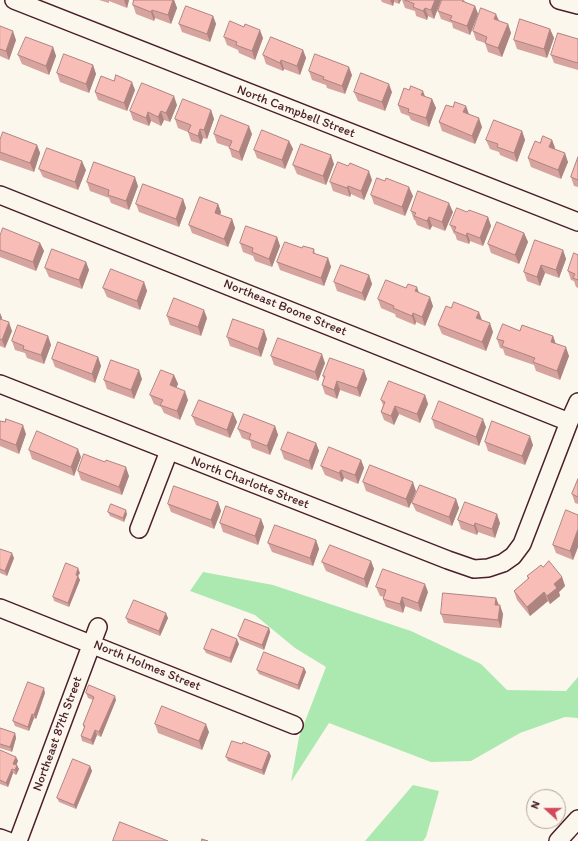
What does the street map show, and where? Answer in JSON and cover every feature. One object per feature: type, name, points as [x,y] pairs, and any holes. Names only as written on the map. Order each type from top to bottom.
[{"type":"street","name":"North Campbell Street","points":[[14,0],[578,222]]},
{"type":"street","points":[[559,0],[578,5]]},
{"type":"street","name":"Northeast Boone Street","points":[[0,195],[569,422]]},
{"type":"street","name":"North Charlotte Street","points":[[0,384],[474,569],[488,568],[503,563],[513,556],[522,544],[569,422]]},
{"type":"street","points":[[569,422],[578,402]]},
{"type":"street","points":[[139,528],[169,451]]},
{"type":"street","name":"North Holmes Street","points":[[0,608],[294,725]]},
{"type":"street","name":"Northeast 87th Street","points":[[18,841],[98,627]]},
{"type":"street","points":[[558,841],[578,819]]},
{"type":"street","points":[[0,838],[8,841]]},
{"type":"green space","points":[[203,572],[273,585],[411,631],[481,664],[507,690],[566,691],[578,677],[578,718],[565,717],[520,733],[471,761],[431,762],[329,723],[291,782],[299,737],[326,667],[295,648],[255,615],[190,591]]},
{"type":"green space","points":[[413,785],[439,791],[426,837],[423,841],[365,841]]},
{"type":"building","points":[[134,0],[173,0],[168,15],[152,10],[151,12],[133,5]]},
{"type":"building","points":[[405,0],[435,0],[431,10],[425,8],[423,11],[413,7],[414,4]]},
{"type":"building","points":[[442,0],[463,0],[462,1],[475,6],[467,26],[450,20],[452,16],[438,11]]},
{"type":"building","points":[[186,6],[213,16],[207,34],[179,24]]},
{"type":"building","points":[[481,8],[496,14],[494,19],[508,24],[498,48],[485,43],[487,37],[473,31]]},
{"type":"building","points":[[520,19],[550,29],[544,49],[514,40]]},
{"type":"building","points":[[230,21],[244,27],[245,24],[260,30],[252,51],[236,45],[237,42],[224,37]]},
{"type":"building","points":[[0,26],[13,31],[6,51],[0,49]]},
{"type":"building","points":[[558,33],[578,39],[578,63],[551,55]]},
{"type":"building","points":[[26,37],[53,47],[46,66],[18,55]]},
{"type":"building","points":[[271,37],[303,50],[297,66],[281,60],[280,63],[263,55]]},
{"type":"building","points":[[64,54],[93,65],[86,84],[57,73]]},
{"type":"building","points":[[315,54],[349,67],[342,86],[323,79],[324,77],[309,71]]},
{"type":"building","points":[[361,73],[389,84],[382,102],[354,92]]},
{"type":"building","points":[[116,75],[132,82],[124,103],[95,92],[101,76],[114,81]]},
{"type":"building","points":[[142,83],[174,96],[166,113],[161,111],[158,117],[148,112],[146,118],[130,111]]},
{"type":"building","points":[[411,86],[423,91],[421,95],[432,99],[426,118],[408,112],[409,109],[398,105],[404,88],[409,90]]},
{"type":"building","points":[[183,99],[211,110],[204,130],[200,129],[198,136],[188,132],[191,125],[175,119]]},
{"type":"building","points":[[455,102],[466,106],[463,112],[479,118],[472,136],[439,122],[446,105],[453,107]]},
{"type":"building","points":[[221,115],[249,126],[239,152],[229,148],[232,141],[214,134]]},
{"type":"building","points":[[494,120],[522,131],[514,153],[497,147],[498,144],[486,140]]},
{"type":"building","points":[[262,130],[289,141],[282,160],[254,150]]},
{"type":"building","points":[[3,132],[37,145],[30,163],[0,152],[0,140]]},
{"type":"building","points":[[543,136],[552,140],[549,147],[565,153],[558,170],[528,158],[535,141],[540,143]]},
{"type":"building","points":[[301,144],[331,155],[323,176],[293,165]]},
{"type":"building","points":[[47,148],[82,161],[75,182],[39,169]]},
{"type":"building","points":[[578,157],[578,180],[571,177]]},
{"type":"building","points":[[94,162],[135,177],[126,201],[108,195],[109,190],[87,182]]},
{"type":"building","points":[[338,162],[348,166],[350,163],[369,171],[361,191],[330,182]]},
{"type":"building","points":[[377,178],[385,181],[386,178],[409,187],[402,207],[371,195]]},
{"type":"building","points":[[143,184],[183,199],[176,219],[136,204]]},
{"type":"building","points":[[418,191],[449,203],[442,222],[429,217],[427,221],[414,216],[416,213],[411,211]]},
{"type":"building","points":[[200,197],[218,204],[215,213],[232,219],[224,239],[189,225]]},
{"type":"building","points":[[457,208],[467,212],[469,210],[488,217],[480,238],[467,233],[466,236],[454,231],[456,227],[450,225]]},
{"type":"building","points":[[497,222],[524,233],[515,255],[488,244]]},
{"type":"building","points":[[246,226],[277,237],[269,259],[252,252],[253,248],[240,243]]},
{"type":"building","points":[[3,228],[40,243],[33,262],[0,250],[0,236]]},
{"type":"building","points":[[535,240],[563,250],[556,270],[541,265],[537,277],[524,272]]},
{"type":"building","points":[[285,242],[302,248],[303,246],[314,249],[313,253],[328,258],[321,278],[277,262]]},
{"type":"building","points":[[52,249],[86,262],[79,280],[45,268]]},
{"type":"building","points":[[574,253],[578,255],[578,280],[573,278],[575,274],[568,271]]},
{"type":"building","points":[[341,265],[369,275],[362,293],[334,282]]},
{"type":"building","points":[[111,269],[144,282],[137,301],[103,288]]},
{"type":"building","points":[[386,280],[406,288],[408,284],[417,287],[415,291],[430,297],[422,317],[413,313],[412,316],[393,308],[394,306],[378,299]]},
{"type":"building","points":[[174,298],[204,310],[198,327],[167,316]]},
{"type":"building","points":[[454,302],[479,312],[476,318],[490,323],[482,342],[438,325],[446,306],[451,308]]},
{"type":"building","points":[[0,319],[9,322],[2,340],[0,339]]},
{"type":"building","points":[[233,319],[264,330],[258,349],[227,337]]},
{"type":"building","points":[[503,324],[520,331],[522,325],[553,336],[551,342],[566,347],[557,371],[533,362],[535,358],[502,346],[504,341],[497,339]]},
{"type":"building","points":[[18,325],[48,336],[41,355],[23,349],[24,346],[12,341]]},
{"type":"building","points":[[278,338],[322,354],[315,372],[271,356]]},
{"type":"building","points":[[58,342],[98,357],[92,374],[52,359]]},
{"type":"building","points":[[330,358],[364,370],[357,388],[337,381],[334,390],[322,385],[325,376],[323,376]]},
{"type":"building","points":[[111,360],[139,370],[131,390],[104,380]]},
{"type":"building","points":[[161,370],[174,375],[170,385],[185,391],[177,411],[160,405],[163,400],[150,395]]},
{"type":"building","points":[[389,381],[425,395],[417,414],[395,406],[391,416],[381,412],[385,402],[381,400]]},
{"type":"building","points":[[199,400],[233,413],[227,430],[192,416]]},
{"type":"building","points":[[439,401],[483,419],[476,437],[432,419]]},
{"type":"building","points":[[244,414],[275,426],[267,446],[249,439],[251,434],[238,429]]},
{"type":"building","points":[[6,419],[23,425],[16,445],[0,439],[0,421],[5,422]]},
{"type":"building","points":[[492,421],[530,436],[522,456],[485,442]]},
{"type":"building","points":[[37,431],[78,449],[71,467],[29,450]]},
{"type":"building","points":[[288,432],[316,443],[309,461],[281,450]]},
{"type":"building","points":[[329,447],[361,460],[355,475],[341,470],[339,473],[321,466]]},
{"type":"building","points":[[84,454],[105,462],[106,460],[126,467],[119,487],[78,471]]},
{"type":"building","points":[[370,465],[413,482],[406,499],[363,482]]},
{"type":"building","points":[[578,479],[578,497],[572,494]]},
{"type":"building","points":[[420,485],[456,499],[449,517],[412,503]]},
{"type":"building","points":[[174,486],[218,502],[211,520],[168,504]]},
{"type":"building","points":[[465,502],[497,514],[492,529],[475,523],[474,526],[458,520]]},
{"type":"building","points":[[111,504],[126,510],[123,518],[108,512]]},
{"type":"building","points":[[226,506],[261,519],[255,536],[220,523]]},
{"type":"building","points":[[566,510],[578,515],[578,529],[570,551],[553,545]]},
{"type":"building","points":[[275,525],[316,540],[310,558],[268,543]]},
{"type":"building","points":[[330,545],[371,561],[364,579],[322,562]]},
{"type":"building","points":[[0,549],[12,553],[5,571],[0,569]]},
{"type":"building","points":[[549,561],[562,577],[554,584],[557,588],[547,596],[544,592],[527,607],[514,591],[529,578],[527,576],[541,565],[543,567]]},
{"type":"building","points":[[66,563],[78,568],[76,575],[78,576],[68,603],[53,597]]},
{"type":"building","points":[[383,569],[425,584],[418,603],[402,597],[400,604],[383,599],[386,590],[376,587]]},
{"type":"building","points":[[443,593],[496,598],[495,605],[500,605],[498,620],[441,614]]},
{"type":"building","points":[[134,600],[166,613],[159,631],[126,618]]},
{"type":"building","points":[[245,619],[269,628],[262,645],[238,636]]},
{"type":"building","points":[[212,629],[237,639],[230,658],[204,649]]},
{"type":"building","points":[[264,652],[304,668],[298,685],[257,670]]},
{"type":"building","points":[[28,682],[44,688],[34,715],[32,714],[28,727],[13,721]]},
{"type":"building","points":[[89,685],[115,696],[99,732],[95,730],[91,740],[81,736],[85,726],[83,725],[94,697],[86,693]]},
{"type":"building","points":[[162,706],[206,724],[199,741],[155,724]]},
{"type":"building","points":[[0,728],[15,733],[10,747],[0,744]]},
{"type":"building","points":[[232,741],[242,744],[243,742],[269,752],[262,770],[226,757]]},
{"type":"building","points":[[0,750],[16,757],[13,764],[17,765],[15,770],[12,769],[6,783],[0,780]]},
{"type":"building","points":[[73,759],[90,766],[74,805],[57,798]]},
{"type":"building","points":[[120,822],[168,841],[113,841]]}]
